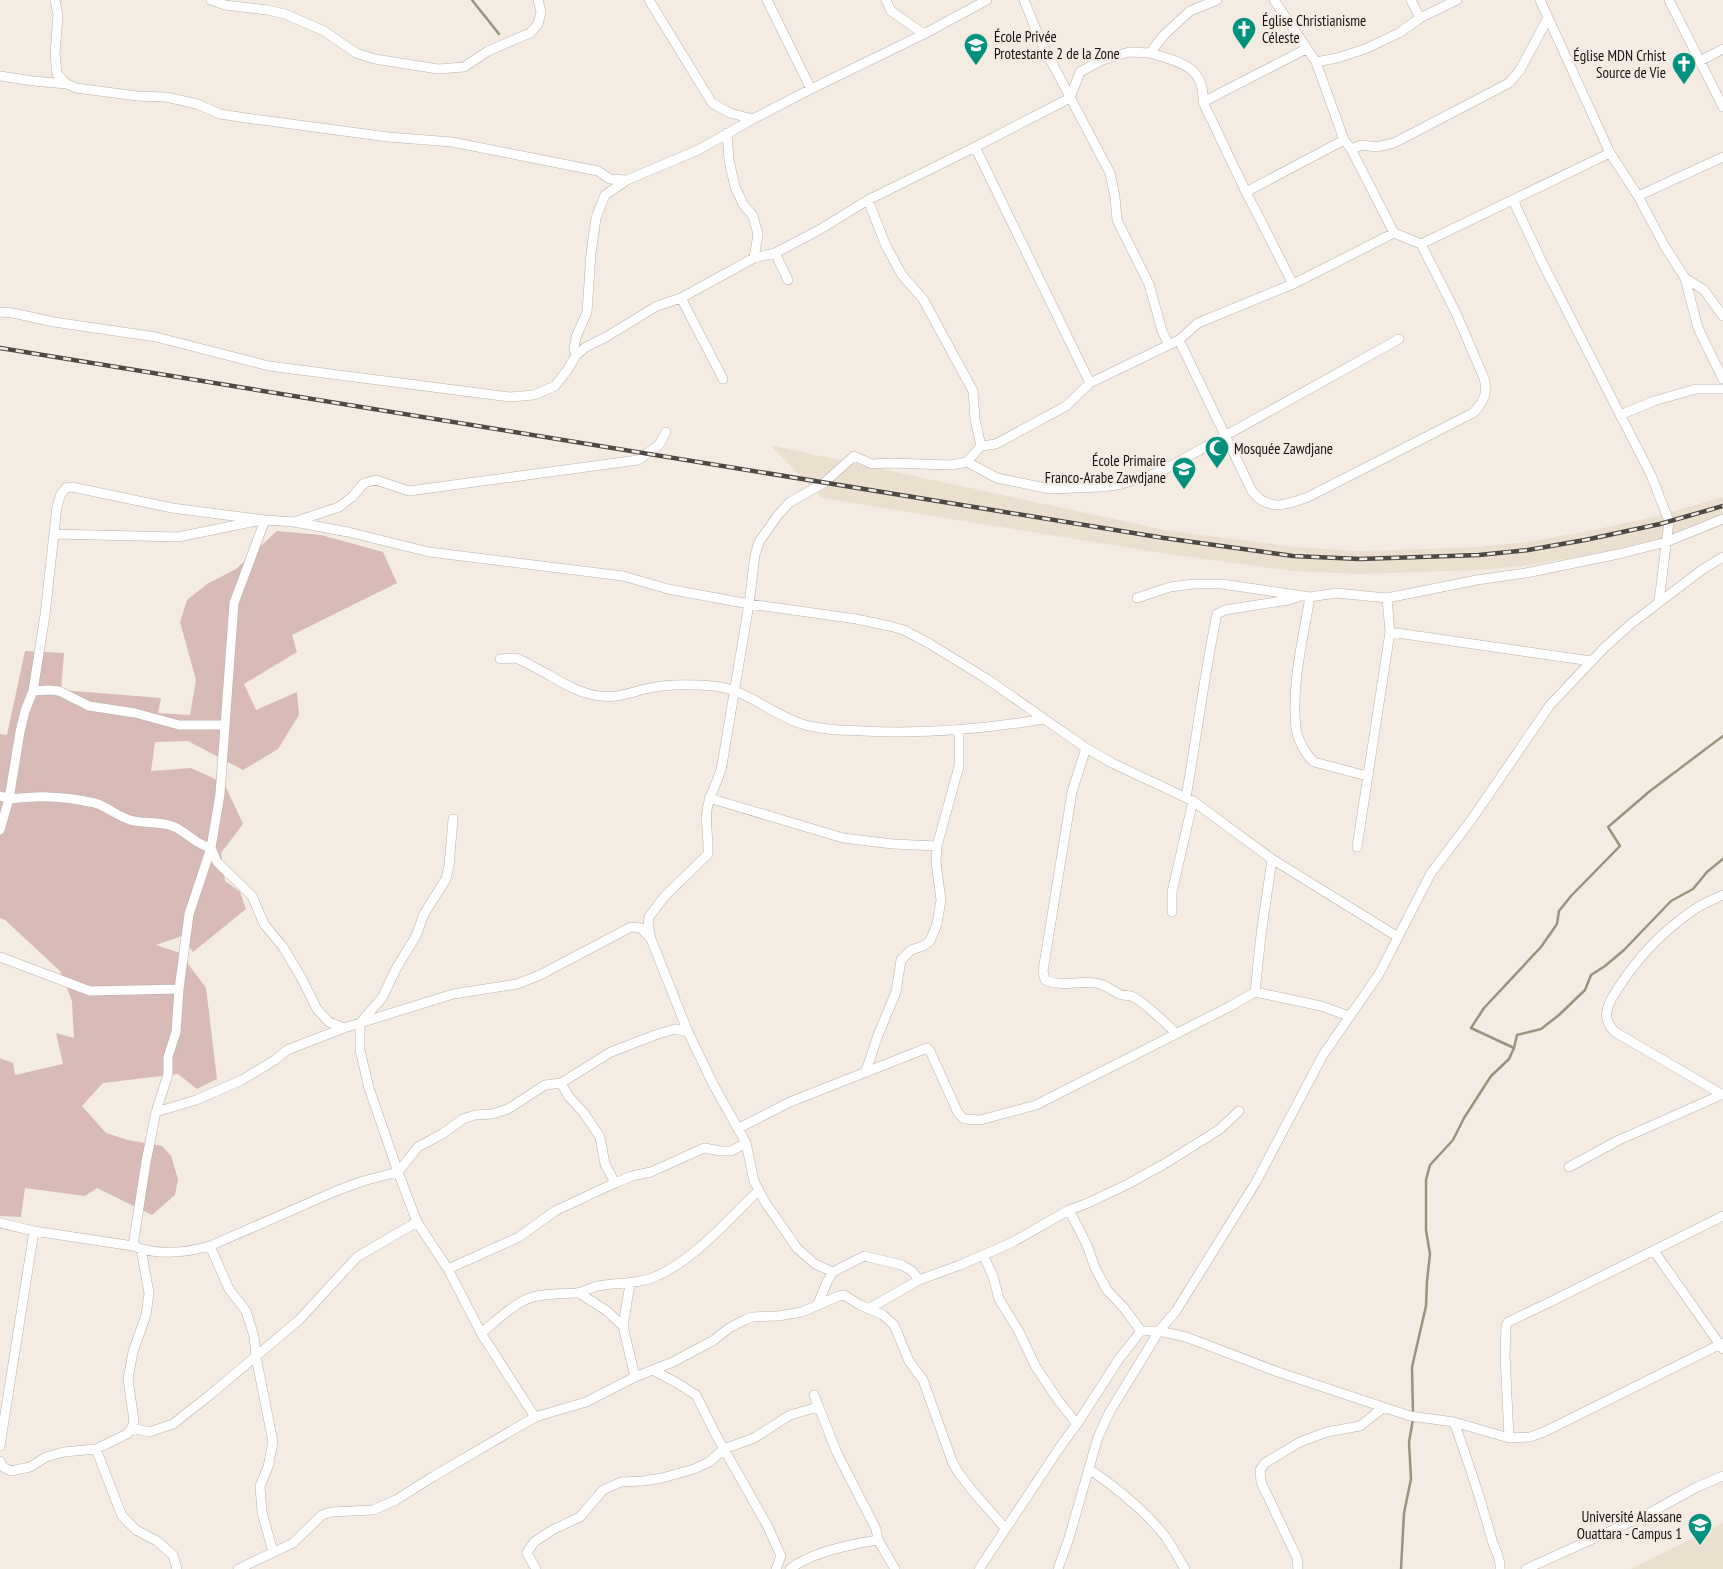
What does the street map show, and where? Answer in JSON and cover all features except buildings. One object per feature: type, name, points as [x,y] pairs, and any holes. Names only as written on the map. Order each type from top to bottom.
[{"type":"street","points":[[55,0],[58,15],[55,54],[57,74],[67,84]]},
{"type":"street","points":[[211,0],[225,5],[285,14],[324,31],[356,53],[375,59],[438,69],[464,67],[488,51],[530,33],[538,24],[541,12],[538,0]]},
{"type":"street","points":[[649,0],[712,103],[730,113],[752,119]]},
{"type":"street","points":[[767,0],[811,89]]},
{"type":"street","points":[[886,0],[891,11],[924,34]]},
{"type":"street","points":[[576,355],[574,348],[576,337],[587,312],[591,253],[596,218],[605,195],[627,180],[698,150],[752,119],[924,34],[987,0]]},
{"type":"street","points":[[1024,0],[1040,42],[1110,173],[1117,220],[1149,284],[1162,331],[1169,345]]},
{"type":"street","points":[[1150,54],[1164,35],[1190,11],[1217,0]]},
{"type":"street","points":[[1179,340],[1252,491],[1259,500],[1277,505],[1291,503],[1308,497],[1473,413],[1485,399],[1486,387],[1484,378],[1456,313],[1421,244],[1394,233],[1351,149],[1344,140],[1316,62],[1274,0]]},
{"type":"street","points":[[1411,0],[1420,18]]},
{"type":"street","points":[[1316,62],[1338,58],[1365,49],[1398,34],[1420,18],[1457,0]]},
{"type":"street","points":[[1540,0],[1610,153],[1638,196],[1664,246],[1685,278],[1698,328],[1723,379]]},
{"type":"street","points":[[1669,0],[1723,107]]},
{"type":"street","points":[[1351,149],[1362,145],[1376,147],[1394,143],[1510,83],[1520,70],[1548,18]]},
{"type":"street","points":[[1203,102],[1306,49]]},
{"type":"street","points":[[1700,61],[1723,49]]},
{"type":"street","points":[[0,312],[156,337],[270,366],[510,397],[534,395],[555,386],[576,355],[586,347],[657,306],[681,298],[754,258],[775,253],[868,200],[1070,98],[1080,72],[1100,61],[1129,52],[1150,54],[1179,62],[1198,75],[1204,89],[1203,102],[1293,284]]},
{"type":"street","points":[[0,76],[67,84],[76,88],[166,98],[197,104],[220,114],[238,117],[388,138],[452,142],[598,171],[610,179],[627,180]]},
{"type":"street","points":[[727,134],[729,160],[735,187],[743,204],[753,216],[758,234],[754,258]]},
{"type":"street","points":[[1246,192],[1344,140]]},
{"type":"street","points":[[976,147],[1090,383]]},
{"type":"street","points":[[1421,244],[1610,153]]},
{"type":"street","points":[[1638,196],[1723,157]]},
{"type":"street","points":[[868,200],[886,246],[902,275],[923,299],[973,391],[975,419],[981,446]]},
{"type":"street","points":[[1513,200],[1542,262],[1651,476],[1669,521],[1659,601]]},
{"type":"street","points":[[156,1112],[196,1100],[242,1080],[287,1050],[344,1028],[453,994],[517,984],[540,975],[649,917],[664,897],[708,854],[707,811],[709,798],[720,775],[749,604],[755,555],[759,542],[778,514],[790,502],[824,483],[854,456],[872,464],[951,465],[967,462],[981,446],[996,444],[1066,406],[1090,383],[1179,340],[1198,323],[1293,284],[1394,233]]},
{"type":"street","points":[[775,253],[788,280]]},
{"type":"street","points":[[1685,278],[1704,290],[1723,316]]},
{"type":"street","points":[[681,298],[723,379]]},
{"type":"street","points":[[967,462],[997,478],[1050,489],[1102,488],[1122,484],[1160,472],[1399,338]]},
{"type":"street","points":[[1620,415],[1654,401],[1696,389],[1723,389]]},
{"type":"street","points":[[294,522],[339,507],[364,484],[376,480],[409,491],[638,460],[659,445],[666,432]]},
{"type":"street","points":[[0,830],[4,797],[25,711],[33,691],[46,615],[57,506],[61,494],[66,488],[72,486],[172,508],[294,522],[348,532],[430,552],[623,576],[668,589],[749,604],[856,619],[904,630],[987,679],[1086,748],[1112,763],[1190,799],[1272,859],[1398,937]]},
{"type":"street","points":[[1172,912],[1172,892],[1190,799],[1208,652],[1217,614],[1224,610],[1336,592],[1388,598],[1477,580],[1536,571],[1666,542],[1723,519]]},
{"type":"street","points":[[54,534],[178,537],[265,520]]},
{"type":"street","points":[[0,1461],[11,1471],[30,1467],[46,1457],[64,1452],[96,1449],[127,1434],[132,1428],[134,1421],[128,1379],[133,1352],[146,1315],[149,1293],[137,1248],[146,1162],[156,1112],[168,1074],[168,1057],[176,1032],[179,989],[189,914],[211,848],[220,794],[234,603],[265,520]]},
{"type":"street","points":[[1058,1569],[1090,1469],[1098,1437],[1109,1413],[1159,1331],[1176,1311],[1256,1182],[1323,1055],[1379,974],[1431,873],[1472,819],[1550,705],[1591,661],[1632,623],[1703,569],[1723,557]]},
{"type":"street","points":[[1137,598],[1170,587],[1194,584],[1222,584],[1305,597]]},
{"type":"street","points":[[1305,597],[1296,692],[1296,730],[1308,757],[1314,762],[1367,776]]},
{"type":"street","points":[[1357,847],[1390,632],[1388,598]]},
{"type":"street","points":[[1390,632],[1591,661]]},
{"type":"street","points":[[500,659],[516,658],[541,670],[574,690],[601,696],[625,696],[645,689],[714,686],[735,691],[782,716],[803,724],[831,729],[908,733],[960,731],[1043,719]]},
{"type":"street","points":[[33,691],[50,690],[59,692],[89,706],[134,713],[179,724],[225,725]]},
{"type":"street","points":[[866,1071],[878,1035],[896,992],[901,960],[911,950],[923,946],[930,941],[937,924],[940,900],[936,862],[937,846],[958,766],[960,731]]},
{"type":"street","points":[[1086,748],[1072,792],[1043,971],[1045,980],[1055,984],[1095,983],[1106,986],[1121,996],[1132,996],[1176,1033]]},
{"type":"street","points":[[4,797],[21,799],[33,797],[58,798],[97,804],[131,820],[172,826],[186,832],[206,847],[211,848]]},
{"type":"street","points":[[709,798],[843,838],[893,844],[937,846]]},
{"type":"street","points":[[453,819],[446,879],[424,914],[416,936],[397,967],[382,998],[360,1023],[360,1050],[369,1088],[398,1172],[418,1222],[448,1269],[481,1333],[535,1418]]},
{"type":"street","points":[[211,848],[217,862],[252,896],[264,924],[283,947],[301,977],[316,1009],[330,1022],[344,1028]]},
{"type":"street","points":[[1255,992],[1272,859]]},
{"type":"street","points":[[1723,895],[1696,908],[1650,948],[1624,978],[1606,1012],[1610,1026],[1615,1032],[1723,1094]]},
{"type":"street","points":[[649,917],[648,926],[651,939],[688,1032],[710,1078],[746,1143],[754,1181],[782,1229],[797,1248],[815,1264],[833,1272]]},
{"type":"street","points":[[631,926],[641,928],[651,939]]},
{"type":"street","points":[[0,957],[90,991],[179,989]]},
{"type":"street","points":[[739,1128],[790,1102],[927,1048],[958,1113],[964,1119],[980,1120],[1036,1104],[1230,1007],[1255,992],[1321,1006],[1349,1016]]},
{"type":"street","points":[[0,1223],[34,1231],[137,1248],[171,1253],[190,1252],[210,1246],[336,1191],[363,1181],[398,1172],[418,1147],[442,1134],[463,1119],[474,1115],[492,1114],[508,1110],[545,1085],[561,1083],[611,1052],[655,1034],[675,1029],[688,1032]]},
{"type":"street","points":[[561,1083],[569,1097],[584,1113],[600,1137],[605,1164],[615,1183]]},
{"type":"street","points":[[1569,1167],[1619,1140],[1723,1094]]},
{"type":"street","points":[[868,1309],[919,1280],[983,1255],[1029,1234],[1069,1210],[1088,1203],[1166,1163],[1220,1129],[1239,1111]]},
{"type":"street","points":[[448,1269],[519,1236],[555,1211],[615,1183],[632,1176],[651,1172],[704,1148],[721,1151],[731,1150],[746,1143]]},
{"type":"street","points":[[481,1333],[526,1299],[579,1292],[599,1286],[630,1284],[656,1276],[672,1268],[724,1225],[759,1190]]},
{"type":"street","points":[[1069,1210],[1107,1290],[1124,1308],[1141,1331]]},
{"type":"street","points":[[1509,1438],[1505,1354],[1506,1326],[1508,1322],[1723,1216]]},
{"type":"street","points":[[132,1428],[149,1432],[173,1424],[299,1320],[357,1257],[418,1222]]},
{"type":"street","points":[[0,1446],[34,1231]]},
{"type":"street","points":[[210,1246],[229,1289],[246,1311],[254,1336],[256,1357],[273,1442],[268,1467],[260,1486],[262,1512],[273,1552]]},
{"type":"street","points":[[1141,1331],[1159,1331],[1186,1337],[1278,1372],[1414,1417],[1454,1422],[1509,1438],[1530,1437],[1544,1432],[1722,1345],[1654,1251]]},
{"type":"street","points":[[983,1255],[993,1276],[999,1299],[1018,1330],[1036,1367],[1077,1424]]},
{"type":"street","points":[[817,1306],[826,1282],[833,1272],[864,1256],[902,1265],[912,1271],[919,1280]]},
{"type":"street","points":[[630,1284],[623,1326],[635,1377]]},
{"type":"street","points":[[579,1292],[607,1311],[623,1326]]},
{"type":"street","points":[[238,1569],[292,1543],[322,1515],[331,1512],[373,1510],[396,1500],[535,1418],[586,1402],[635,1377],[673,1362],[706,1345],[737,1323],[752,1317],[778,1316],[802,1312],[844,1295],[868,1309],[883,1315],[894,1325],[909,1361],[923,1380],[952,1461],[958,1472],[1005,1528]]},
{"type":"street","points":[[979,1569],[1119,1359],[1141,1331]]},
{"type":"street","points":[[653,1370],[696,1396],[767,1525],[781,1556],[776,1569]]},
{"type":"street","points":[[814,1395],[837,1453],[876,1529],[878,1540],[895,1569]]},
{"type":"street","points":[[536,1569],[527,1553],[534,1542],[554,1529],[580,1517],[603,1490],[621,1482],[643,1482],[694,1469],[709,1462],[724,1449],[754,1438],[790,1415],[818,1407]]},
{"type":"street","points":[[1298,1569],[1297,1558],[1261,1482],[1260,1470],[1265,1463],[1300,1442],[1327,1432],[1360,1426],[1383,1408]]},
{"type":"street","points":[[1454,1422],[1473,1475],[1493,1545],[1500,1562],[1500,1569]]},
{"type":"street","points":[[96,1449],[122,1516],[136,1530],[157,1541],[172,1556],[177,1569]]},
{"type":"street","points":[[1090,1469],[1111,1484],[1165,1536],[1185,1569]]},
{"type":"street","points":[[1526,1569],[1646,1515],[1697,1487],[1723,1476]]},
{"type":"street","points":[[790,1569],[796,1564],[828,1552],[878,1540]]},
{"type":"shaded area","points":[[770,445],[1165,530],[1294,547],[1360,551],[1478,547],[1527,542],[1658,516],[1723,497],[1723,521],[1664,538],[1588,555],[1530,565],[1480,570],[1360,574],[1292,571],[1161,553],[822,498]]},
{"type":"shaded area","points":[[277,531],[321,535],[383,552],[397,583],[292,635],[297,652],[244,684],[256,710],[297,692],[299,715],[278,749],[243,770],[188,741],[155,742],[151,771],[191,768],[224,783],[243,824],[221,853],[225,881],[240,892],[246,909],[193,952],[182,936],[156,945],[180,953],[206,988],[217,1079],[197,1089],[178,1074],[103,1083],[82,1106],[106,1133],[128,1140],[162,1146],[171,1156],[178,1179],[175,1195],[152,1215],[97,1188],[85,1196],[25,1188],[21,1217],[0,1216],[0,1058],[13,1063],[15,1075],[63,1064],[56,1033],[74,1038],[72,1001],[60,971],[5,920],[0,918],[0,734],[7,735],[25,651],[64,653],[61,690],[161,698],[158,713],[190,715],[196,680],[180,622],[187,600],[207,584],[236,569]]},
{"type":"shaded area","name":"Université Alassane Ouattara - Campus 1","points":[[1723,1523],[1723,1569],[1631,1569]]},
{"type":"waterway","points":[[472,0],[499,34]]},
{"type":"waterway","points":[[1514,1048],[1471,1028],[1484,1008],[1541,947],[1557,924],[1559,911],[1571,896],[1620,846],[1608,827],[1650,791],[1723,736]]},
{"type":"waterway","points":[[1413,1414],[1412,1367],[1426,1306],[1430,1254],[1426,1230],[1426,1180],[1430,1165],[1453,1140],[1464,1118],[1491,1076],[1509,1059],[1517,1035],[1541,1029],[1559,1015],[1585,990],[1591,975],[1624,950],[1671,901],[1693,889],[1707,872],[1723,859]]},
{"type":"waterway","points":[[1401,1569],[1404,1513],[1411,1479],[1409,1442],[1413,1419]]},
{"type":"railway","points":[[0,348],[1164,538],[1293,556],[1360,559],[1479,555],[1528,550],[1660,524],[1723,506]]},
{"type":"place","name":"Église Christianisme Céleste","points":[[1244,50]]},
{"type":"place","name":"École Privée Protestante 2 de la Zone","points":[[976,66]]},
{"type":"place","name":"Église MDN Crhist Source de Vie","points":[[1684,85]]},
{"type":"place","name":"Mosquée Zawdjane","points":[[1217,469]]},
{"type":"place","name":"École Primaire Franco-Arabe Zawdjane","points":[[1184,490]]},
{"type":"place","name":"Université Alassane Ouattara - Campus 1","points":[[1700,1546]]}]
